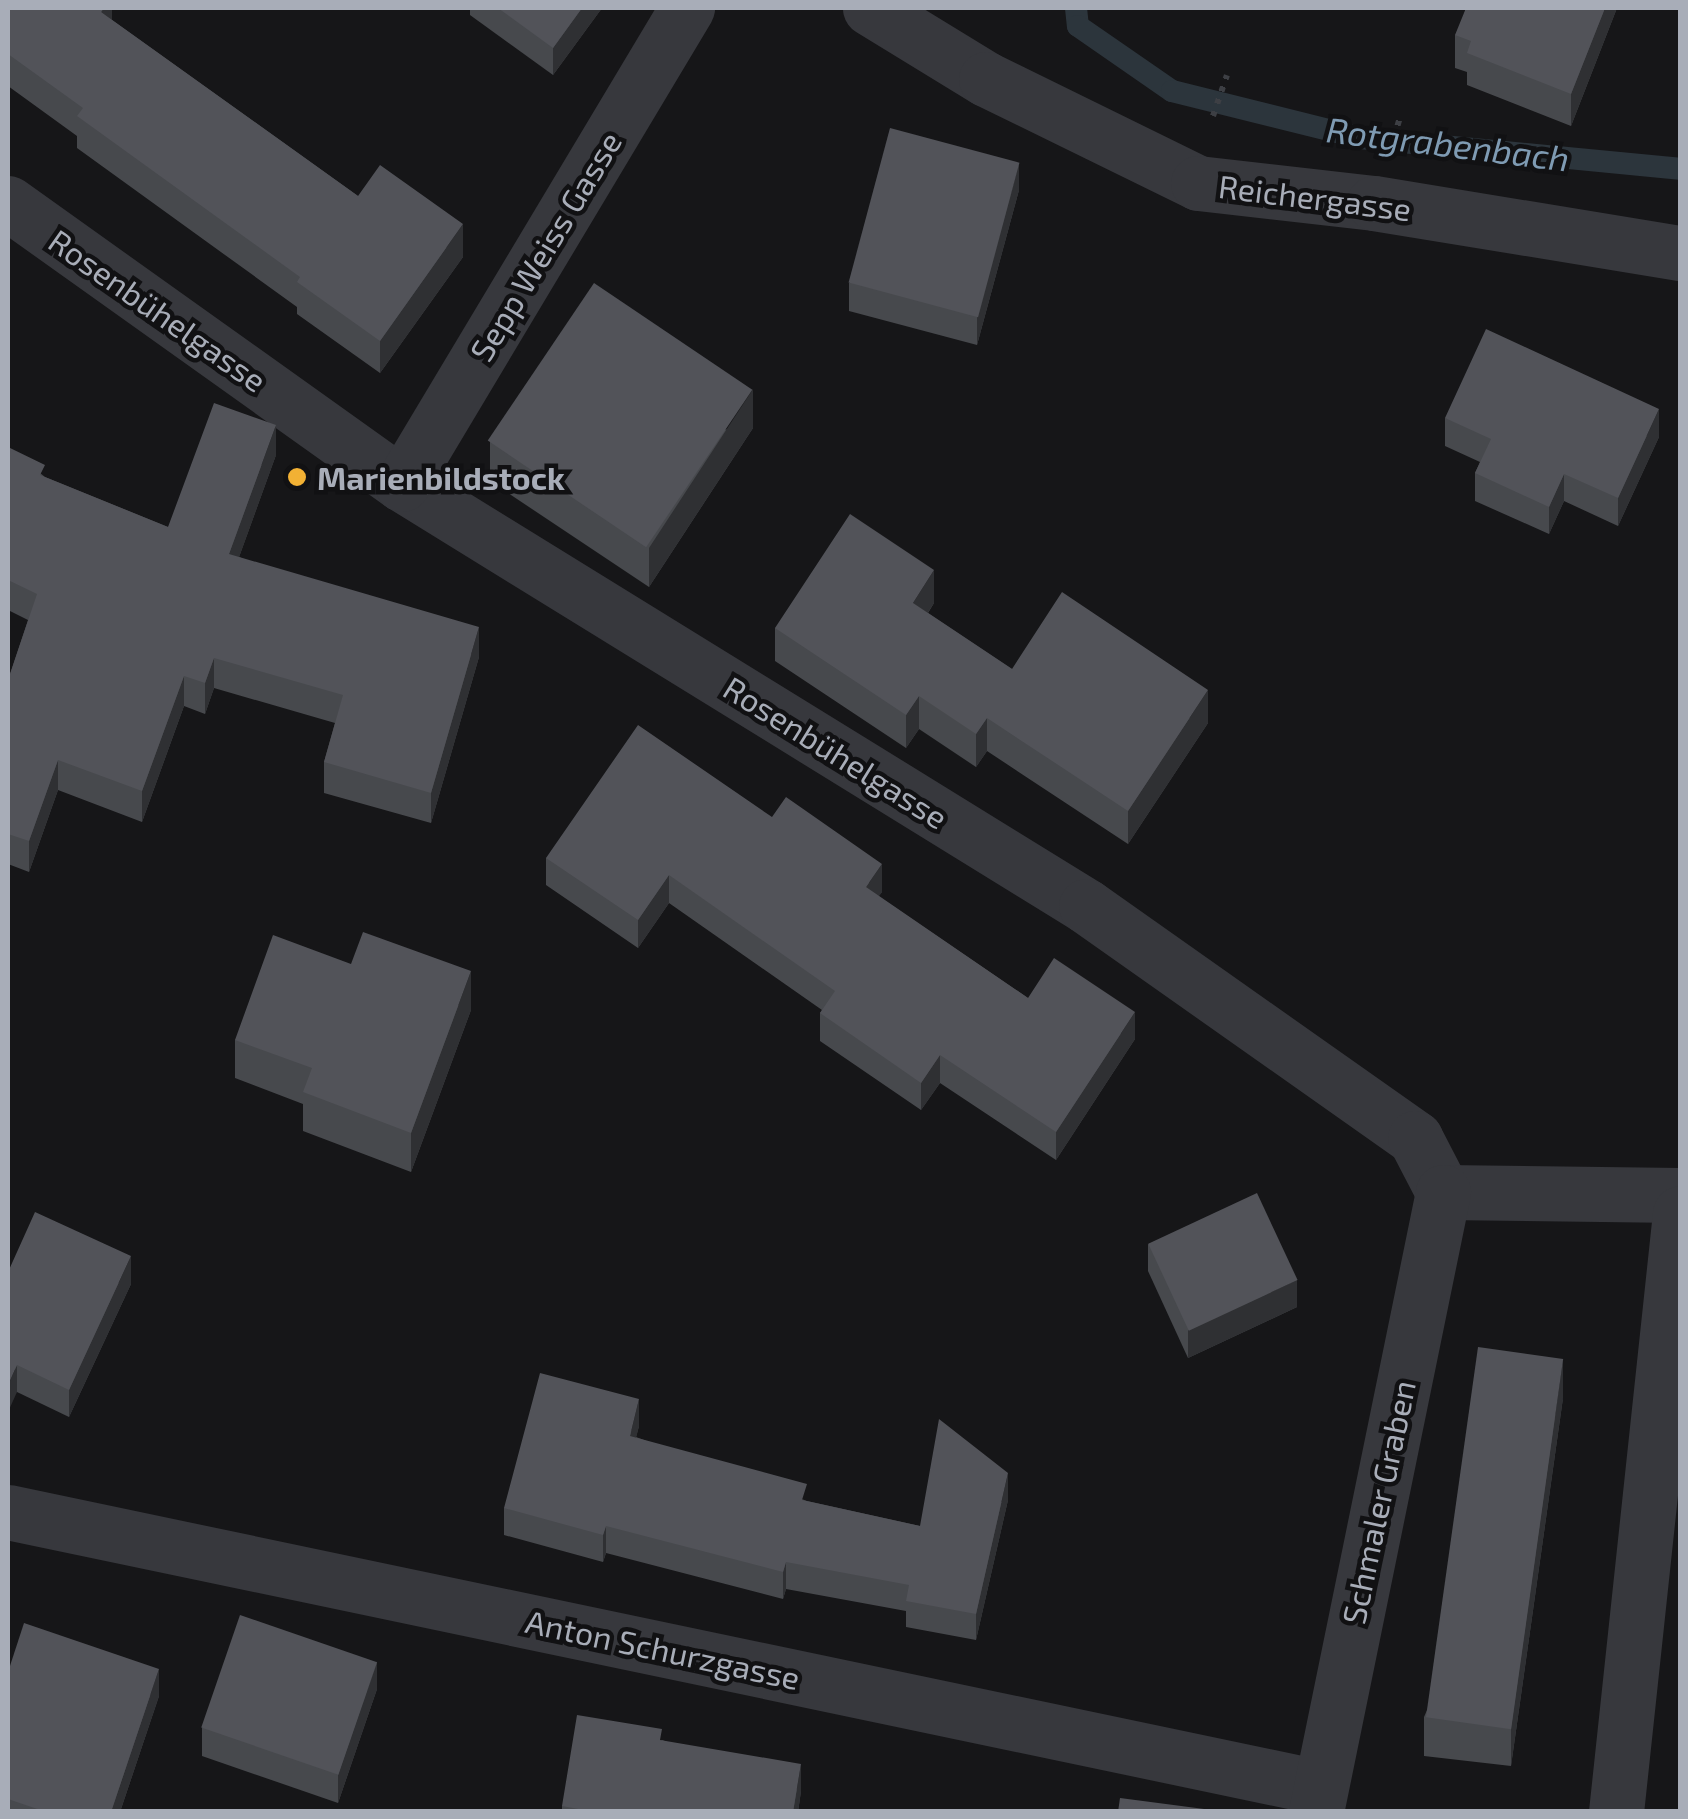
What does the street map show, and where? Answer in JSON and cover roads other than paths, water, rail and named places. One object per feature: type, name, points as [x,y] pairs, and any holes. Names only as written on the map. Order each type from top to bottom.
[{"type":"street","name":"Sepp Weiss Gasse","points":[[402,484],[687,8]]},
{"type":"street","name":"Reichergasse","points":[[870,8],[986,80],[1198,183],[1410,209],[1680,253]]},
{"type":"street","name":"Rosenbühelgasse","points":[[8,203],[402,484],[1086,906],[1415,1138],[1443,1192]]},
{"type":"street","points":[[1443,1192],[1680,1195]]},
{"type":"street","name":"Schmaler Graben","points":[[1318,1799],[1443,1192]]},
{"type":"street","points":[[1616,1812],[1680,1213]]},
{"type":"street","name":"Anton Schurzgasse","points":[[8,1512],[1318,1799]]},
{"type":"waterway","name":"Rotgrabenbach","points":[[1076,8],[1078,26],[1172,91],[1360,138],[1680,169]]},
{"type":"place","name":"Marienbildstock","points":[[297,477]]}]
